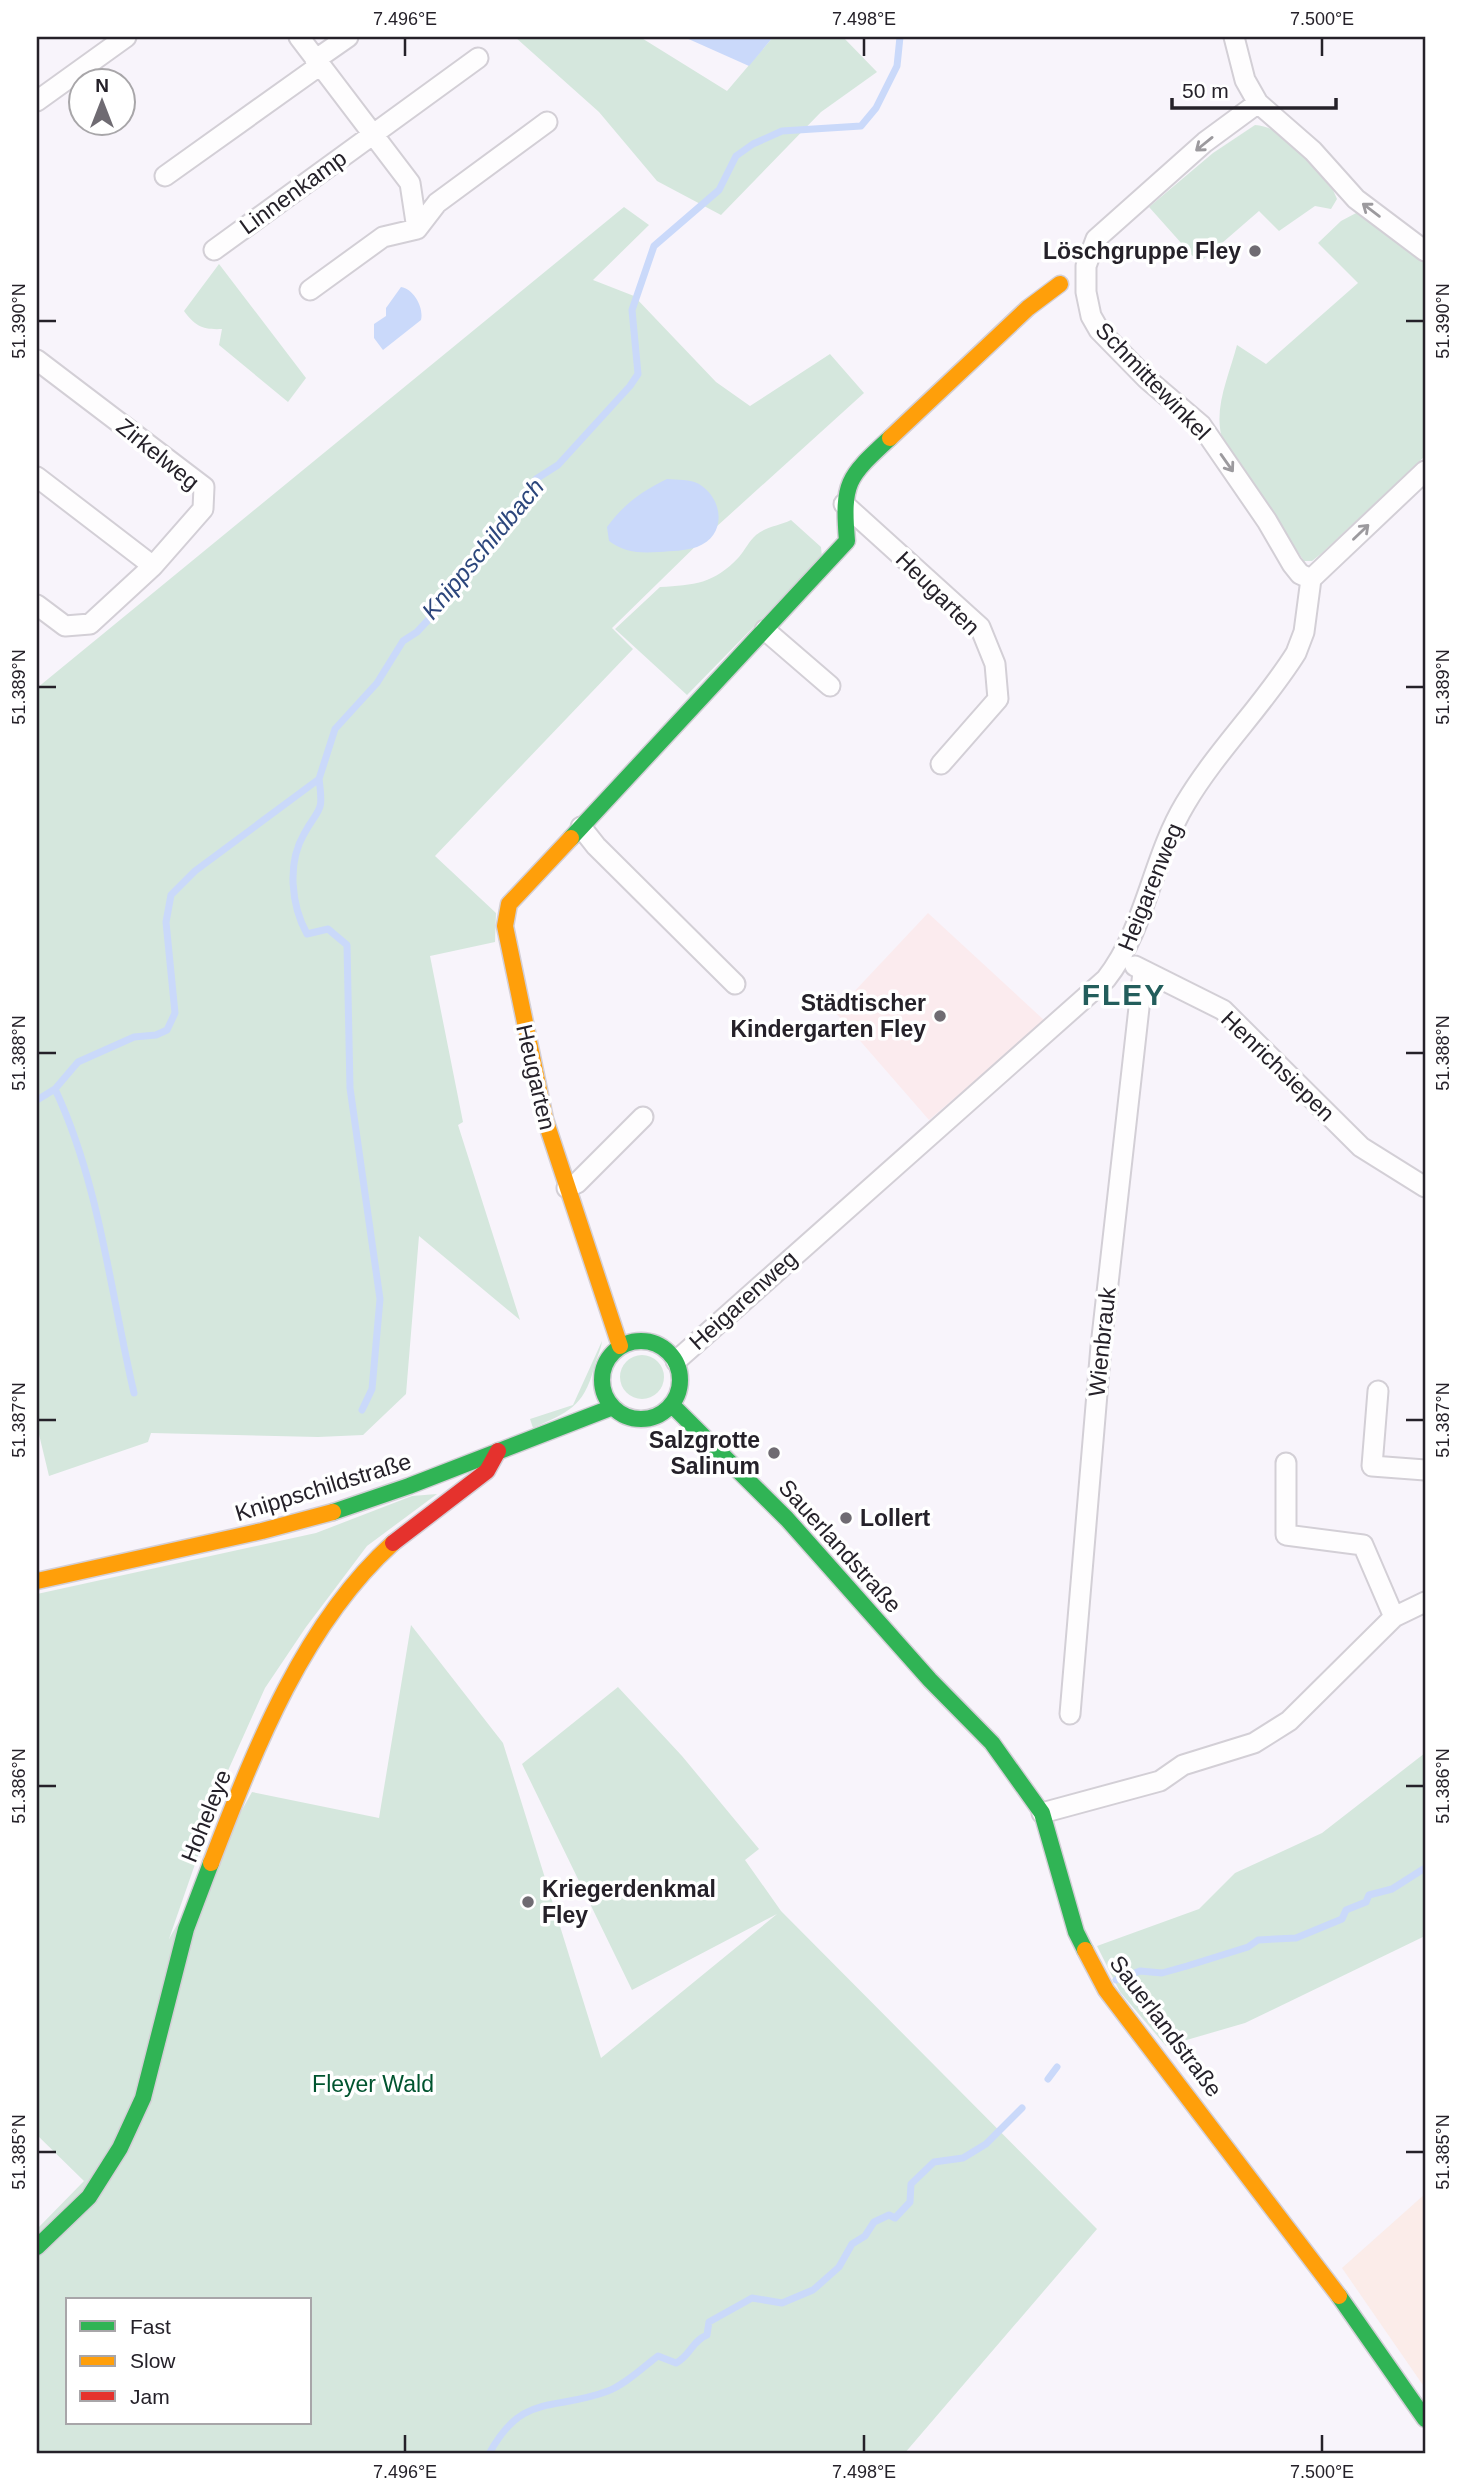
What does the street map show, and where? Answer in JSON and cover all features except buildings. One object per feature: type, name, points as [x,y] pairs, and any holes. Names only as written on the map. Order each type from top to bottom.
[{"type":"street","points":[[37,101],[126,37]]},
{"type":"street","points":[[299,37],[410,183],[417,229]]},
{"type":"street","points":[[165,177],[348,37]]},
{"type":"street","points":[[1234,37],[1245,80],[1258,103],[1313,151],[1356,199],[1425,251]]},
{"type":"street","name":"Linnenkamp","points":[[214,250],[478,58]]},
{"type":"street","name":"Schmittewinkel","points":[[1258,103],[1205,142],[1096,240],[1086,266],[1086,292],[1091,316],[1099,330],[1147,379],[1201,425],[1268,522],[1292,564],[1300,574],[1311,579]]},
{"type":"street","points":[[310,290],[383,237],[417,229],[437,202],[547,122]]},
{"type":"street","name":"Heugarten","points":[[620,1346],[567,1188],[535,1079],[505,926],[509,904],[847,541],[844,504],[852,474],[1028,308],[1060,284]]},
{"type":"street","name":"Zirkelweg","points":[[37,360],[204,487],[203,509],[153,566],[90,624],[65,626],[37,605]]},
{"type":"street","points":[[1311,579],[1425,471]]},
{"type":"street","points":[[37,477],[153,566]]},
{"type":"street","name":"Heugarten","points":[[844,504],[980,627],[995,664],[998,699],[941,764]]},
{"type":"street","name":"Heigarenweg","points":[[676,1361],[1106,979],[1122,958],[1168,836],[1185,804],[1296,653],[1304,632],[1311,579]]},
{"type":"street","points":[[765,630],[830,686]]},
{"type":"street","points":[[581,827],[596,846],[735,984]]},
{"type":"street","name":"Henrichsiepen","points":[[1122,958],[1143,972],[1223,1010],[1361,1147],[1425,1187]]},
{"type":"street","name":"Wienbrauk","points":[[1070,1714],[1101,1346],[1143,972]]},
{"type":"street","points":[[567,1188],[577,1183],[643,1117]]},
{"type":"street","points":[[635,1341],[651,1342],[666,1349],[676,1361],[680,1376],[679,1391],[672,1405],[659,1415],[643,1420],[626,1417],[612,1407],[604,1392],[602,1375],[608,1359],[620,1346],[635,1341]]},
{"type":"street","points":[[1378,1391],[1372,1466],[1425,1470]]},
{"type":"street","name":"Sauerlandstraße","points":[[672,1405],[787,1519],[930,1680],[992,1743],[1042,1813],[1056,1854],[1076,1932],[1106,1990],[1301,2242],[1425,2419]]},
{"type":"street","name":"Knippschildstraße","points":[[37,1581],[327,1513],[409,1486],[612,1407]]},
{"type":"street","name":"Hoheleye","points":[[37,2247],[89,2197],[120,2148],[143,2098],[186,1929],[242,1784],[316,1631],[377,1557],[408,1529],[486,1471],[498,1451]]},
{"type":"street","points":[[1286,1463],[1286,1535],[1363,1545],[1394,1616]]},
{"type":"street","points":[[1042,1813],[1160,1781],[1183,1765],[1254,1742],[1289,1721],[1394,1616],[1425,1602]]},
{"type":"shaded area","name":"Städtischer Kindergarten Fley","points":[[928,913],[1045,1021],[929,1120],[835,1012]]},
{"type":"shaded area","points":[[1425,2194],[1425,2388],[1342,2268]]},
{"type":"green space","points":[[515,37],[640,37],[727,91],[773,37],[843,37],[877,72],[821,112],[721,215],[657,181],[599,112]]},
{"type":"green space","points":[[1255,125],[1267,127],[1289,140],[1333,190],[1337,199],[1331,209],[1315,206],[1279,231],[1259,211],[1199,263],[1149,207],[1213,153]]},
{"type":"green space","points":[[624,207],[649,225],[593,280],[634,296],[716,382],[750,406],[830,354],[864,393],[705,537],[612,628],[633,649],[435,856],[496,913],[495,942],[430,956],[463,1122],[458,1125],[520,1320],[419,1236],[406,1394],[363,1435],[318,1437],[151,1433],[148,1442],[49,1476],[37,1426],[37,688]]},
{"type":"green space","points":[[1358,212],[1425,260],[1425,456],[1322,553],[1312,561],[1304,561],[1224,443],[1220,431],[1220,407],[1237,345],[1266,364],[1358,283],[1318,243],[1341,221]]},
{"type":"green space","points":[[219,264],[306,378],[288,402],[219,345],[222,329],[200,326],[184,311]]},
{"type":"green space","points":[[791,520],[821,547],[822,557],[687,695],[615,629],[660,587],[693,584],[712,578],[730,566],[756,535]]},
{"type":"green space","points":[[602,1341],[590,1381],[579,1400],[565,1413],[533,1428],[530,1419],[573,1405]]},
{"type":"green space","points":[[642,1355],[657,1362],[664,1377],[657,1392],[642,1399],[627,1392],[620,1377],[627,1362]]},
{"type":"green space","name":"Fleyer Wald","points":[[437,1494],[367,1546],[306,1627],[265,1688],[226,1775],[169,1939],[252,1792],[379,1818],[411,1625],[503,1743],[601,2058],[777,1914],[632,1990],[522,1764],[618,1687],[682,1756],[759,1849],[745,1860],[781,1911],[1097,2229],[904,2454],[37,2454],[37,2229],[84,2181],[37,2135],[37,1594],[316,1533],[412,1496]]},
{"type":"green space","points":[[1425,1753],[1425,1936],[1245,2023],[1166,2046],[1120,1992],[1097,1946],[1199,1909],[1235,1873],[1322,1833]]},
{"type":"water","points":[[684,37],[773,37],[749,66]]},
{"type":"water","points":[[401,287],[410,291],[417,300],[421,320],[383,350],[374,338],[374,324],[386,316],[386,308]]},
{"type":"water","points":[[667,479],[699,484],[713,499],[719,517],[713,535],[707,542],[683,550],[645,552],[621,548],[609,541],[607,527],[620,511],[642,493]]},
{"type":"waterway","name":"Knippschildbach","points":[[37,1100],[55,1089],[78,1062],[134,1037],[156,1035],[167,1030],[175,1013],[166,922],[171,895],[195,871],[319,779],[335,729],[377,683],[403,641],[417,632],[442,605],[536,479],[558,465],[630,386],[638,374],[632,310],[654,246],[719,190],[736,156],[753,144],[782,131],[861,126],[876,108],[897,66],[900,37]]},
{"type":"waterway","points":[[319,779],[319,810],[299,845],[293,884],[297,910],[307,934],[328,929],[347,945],[350,1088],[380,1299],[372,1389],[362,1410]]},
{"type":"waterway","points":[[55,1089],[70,1125],[93,1200],[134,1393]]},
{"type":"waterway","points":[[1116,1980],[1140,1971],[1162,1973],[1187,1966],[1248,1947],[1258,1940],[1296,1938],[1342,1919],[1346,1910],[1366,1902],[1369,1895],[1392,1889],[1425,1868]]},
{"type":"waterway","points":[[1048,2079],[1057,2067]]},
{"type":"waterway","points":[[489,2454],[502,2434],[527,2412],[608,2391],[628,2380],[658,2356],[676,2363],[707,2335],[709,2322],[752,2298],[782,2303],[813,2290],[839,2267],[852,2244],[865,2236],[874,2222],[889,2215],[895,2218],[910,2202],[911,2184],[934,2162],[963,2158],[986,2144],[1022,2108]]},
{"type":"traffic: fast","points":[[571,838],[847,541],[846,505],[851,482],[865,462],[890,438]]},
{"type":"traffic: fast","points":[[641,1341],[656,1344],[673,1358],[680,1380],[677,1395],[663,1412],[641,1419],[626,1416],[609,1402],[602,1380],[605,1365],[619,1348],[641,1341]]},
{"type":"traffic: fast","points":[[672,1405],[787,1519],[930,1680],[992,1743],[1042,1813],[1076,1932],[1085,1950]]},
{"type":"traffic: fast","points":[[333,1512],[409,1486],[613,1407]]},
{"type":"traffic: fast","points":[[37,2247],[89,2197],[120,2148],[143,2098],[186,1929],[211,1863]]},
{"type":"traffic: fast","points":[[1339,2296],[1425,2419]]},
{"type":"traffic: slow","points":[[890,438],[1028,308],[1060,284]]},
{"type":"traffic: slow","points":[[571,838],[509,904],[505,926],[545,1119],[620,1346]]},
{"type":"traffic: slow","points":[[37,1581],[262,1531],[333,1512]]},
{"type":"traffic: slow","points":[[211,1863],[263,1735],[307,1651],[332,1612],[361,1576],[393,1543]]},
{"type":"traffic: slow","points":[[1085,1950],[1106,1990],[1339,2296]]},
{"type":"traffic: jam","points":[[393,1543],[487,1471],[498,1451]]},
{"type":"place","name":"Löschgruppe Fley","points":[[1255,251]]},
{"type":"place","name":"Städtischer Kindergarten Fley","points":[[940,1016]]},
{"type":"place","name":"Salzgrotte Salinum","points":[[774,1453]]},
{"type":"place","name":"Lollert","points":[[846,1518]]},
{"type":"place","name":"Kriegerdenkmal Fley","points":[[528,1902]]},
{"type":"district","name":"FLEY","points":[[1124,995]]}]
